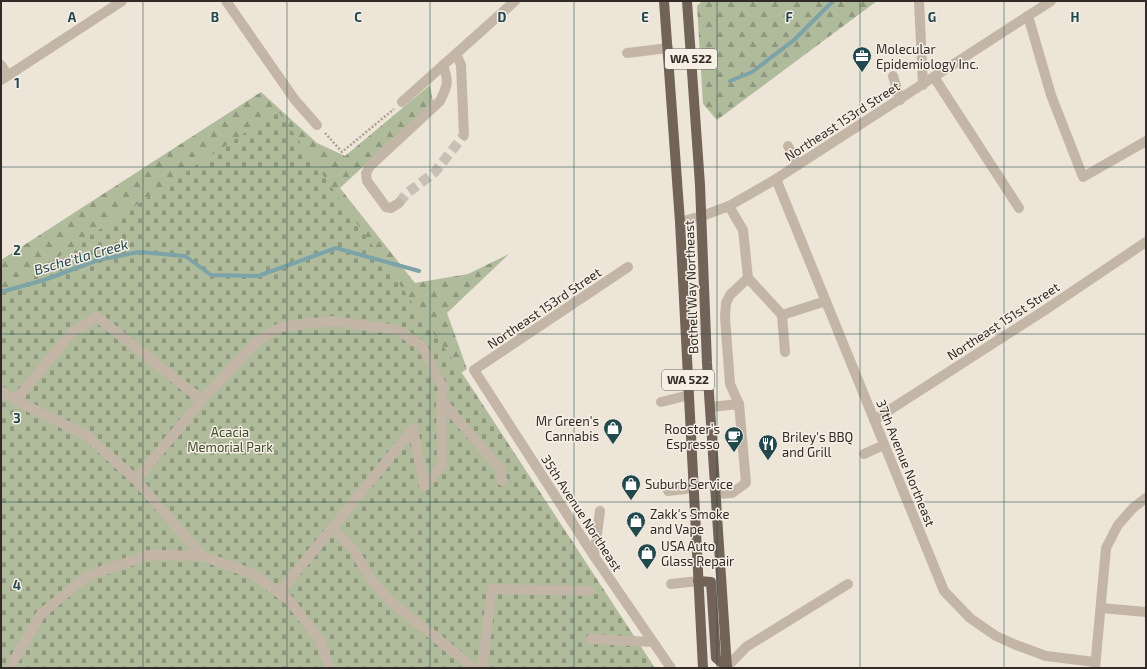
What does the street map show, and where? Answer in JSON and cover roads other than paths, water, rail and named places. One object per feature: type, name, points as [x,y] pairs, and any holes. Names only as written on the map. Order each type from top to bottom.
[{"type":"main road","name":"Bothell Way Northeast","points":[[664,1],[680,222],[703,668]]},
{"type":"main road","name":"Bothell Way Northeast","points":[[687,1],[702,216],[710,407],[728,668]]},
{"type":"main road","points":[[698,580],[711,582],[716,658],[728,668]]},
{"type":"street","points":[[1,65],[4,78],[122,1]]},
{"type":"street","points":[[226,1],[295,100],[317,125]]},
{"type":"street","points":[[402,102],[515,1]]},
{"type":"street","points":[[919,1],[923,85]]},
{"type":"street","name":"Northeast 153rd Street","points":[[680,222],[730,206],[776,179],[1051,1]]},
{"type":"street","points":[[1028,16],[1051,95],[1083,177],[1146,141]]},
{"type":"street","points":[[627,53],[668,48]]},
{"type":"street","points":[[456,54],[461,66],[464,135]]},
{"type":"street","points":[[399,203],[391,208],[386,207],[367,181],[366,173],[370,166],[440,101],[446,89],[448,78],[443,65]]},
{"type":"street","points":[[893,76],[900,100]]},
{"type":"street","points":[[934,78],[1019,208]]},
{"type":"street","points":[[788,146],[798,165]]},
{"type":"street","name":"37th Avenue Northeast","points":[[776,179],[944,591],[970,618],[996,636],[1046,656],[1095,665]]},
{"type":"street","points":[[730,206],[743,230],[748,278],[782,315],[785,352]]},
{"type":"street","name":"Northeast 151st Street","points":[[874,420],[1045,310],[1146,242]]},
{"type":"street","name":"Northeast 153rd Street","points":[[474,370],[628,267]]},
{"type":"street","points":[[716,494],[732,493],[746,483],[739,404],[730,384],[725,317],[726,303],[730,295],[748,278]]},
{"type":"street","points":[[782,315],[826,301]]},
{"type":"street","points":[[16,400],[72,332],[98,318],[202,400]]},
{"type":"street","points":[[136,480],[202,400],[257,342],[281,327],[333,321],[398,330],[422,346],[443,388],[441,400],[442,465],[424,486],[412,429],[279,593]]},
{"type":"street","name":"35th Avenue Northeast","points":[[474,370],[594,556],[671,668]]},
{"type":"street","points":[[1,391],[86,435],[136,480],[202,556]]},
{"type":"street","points":[[661,402],[689,395]]},
{"type":"street","points":[[441,400],[501,470],[502,481]]},
{"type":"street","points":[[710,407],[739,404]]},
{"type":"street","points":[[864,454],[884,445]]},
{"type":"street","points":[[668,491],[694,488]]},
{"type":"street","points":[[1095,665],[1106,548],[1118,525],[1133,508],[1146,498]]},
{"type":"street","points":[[594,556],[600,512]]},
{"type":"street","points":[[332,527],[353,549],[372,581],[390,601],[474,668]]},
{"type":"street","points":[[11,668],[41,614],[87,576],[149,555],[202,556],[253,574],[289,600],[320,639],[330,668]]},
{"type":"street","points":[[671,584],[698,580]]},
{"type":"street","points":[[728,668],[746,647],[848,584]]},
{"type":"street","points":[[482,668],[492,589],[590,591]]},
{"type":"street","points":[[1101,608],[1146,612]]},
{"type":"street","points":[[591,639],[652,642]]},
{"type":"waterway","name":"Bsche'tla Creek","points":[[730,81],[752,72],[794,40],[833,1]]},
{"type":"waterway","name":"Bsche'tla Creek","points":[[1,292],[44,280],[98,260],[139,252],[185,256],[211,275],[258,276],[336,248],[419,271]]},
{"type":"tunnel","points":[[399,203],[406,194],[435,172],[464,135]]},
{"type":"place","name":"Molecular Epidemiology Inc.","points":[[862,73]]},
{"type":"place","name":"Mr Green's Cannabis","points":[[613,445]]},
{"type":"place","name":"Rooster’s Espresso","points":[[734,453]]},
{"type":"place","name":"Briley's BBQ and Grill","points":[[768,461]]},
{"type":"place","name":"Suburb Service","points":[[631,501]]},
{"type":"place","name":"Zakk's Smoke and Vape","points":[[636,538]]},
{"type":"place","name":"USA Auto Glass Repair","points":[[647,570]]},
{"type":"park label","name":"Acacia Memorial Park","points":[[230,440]]}]
